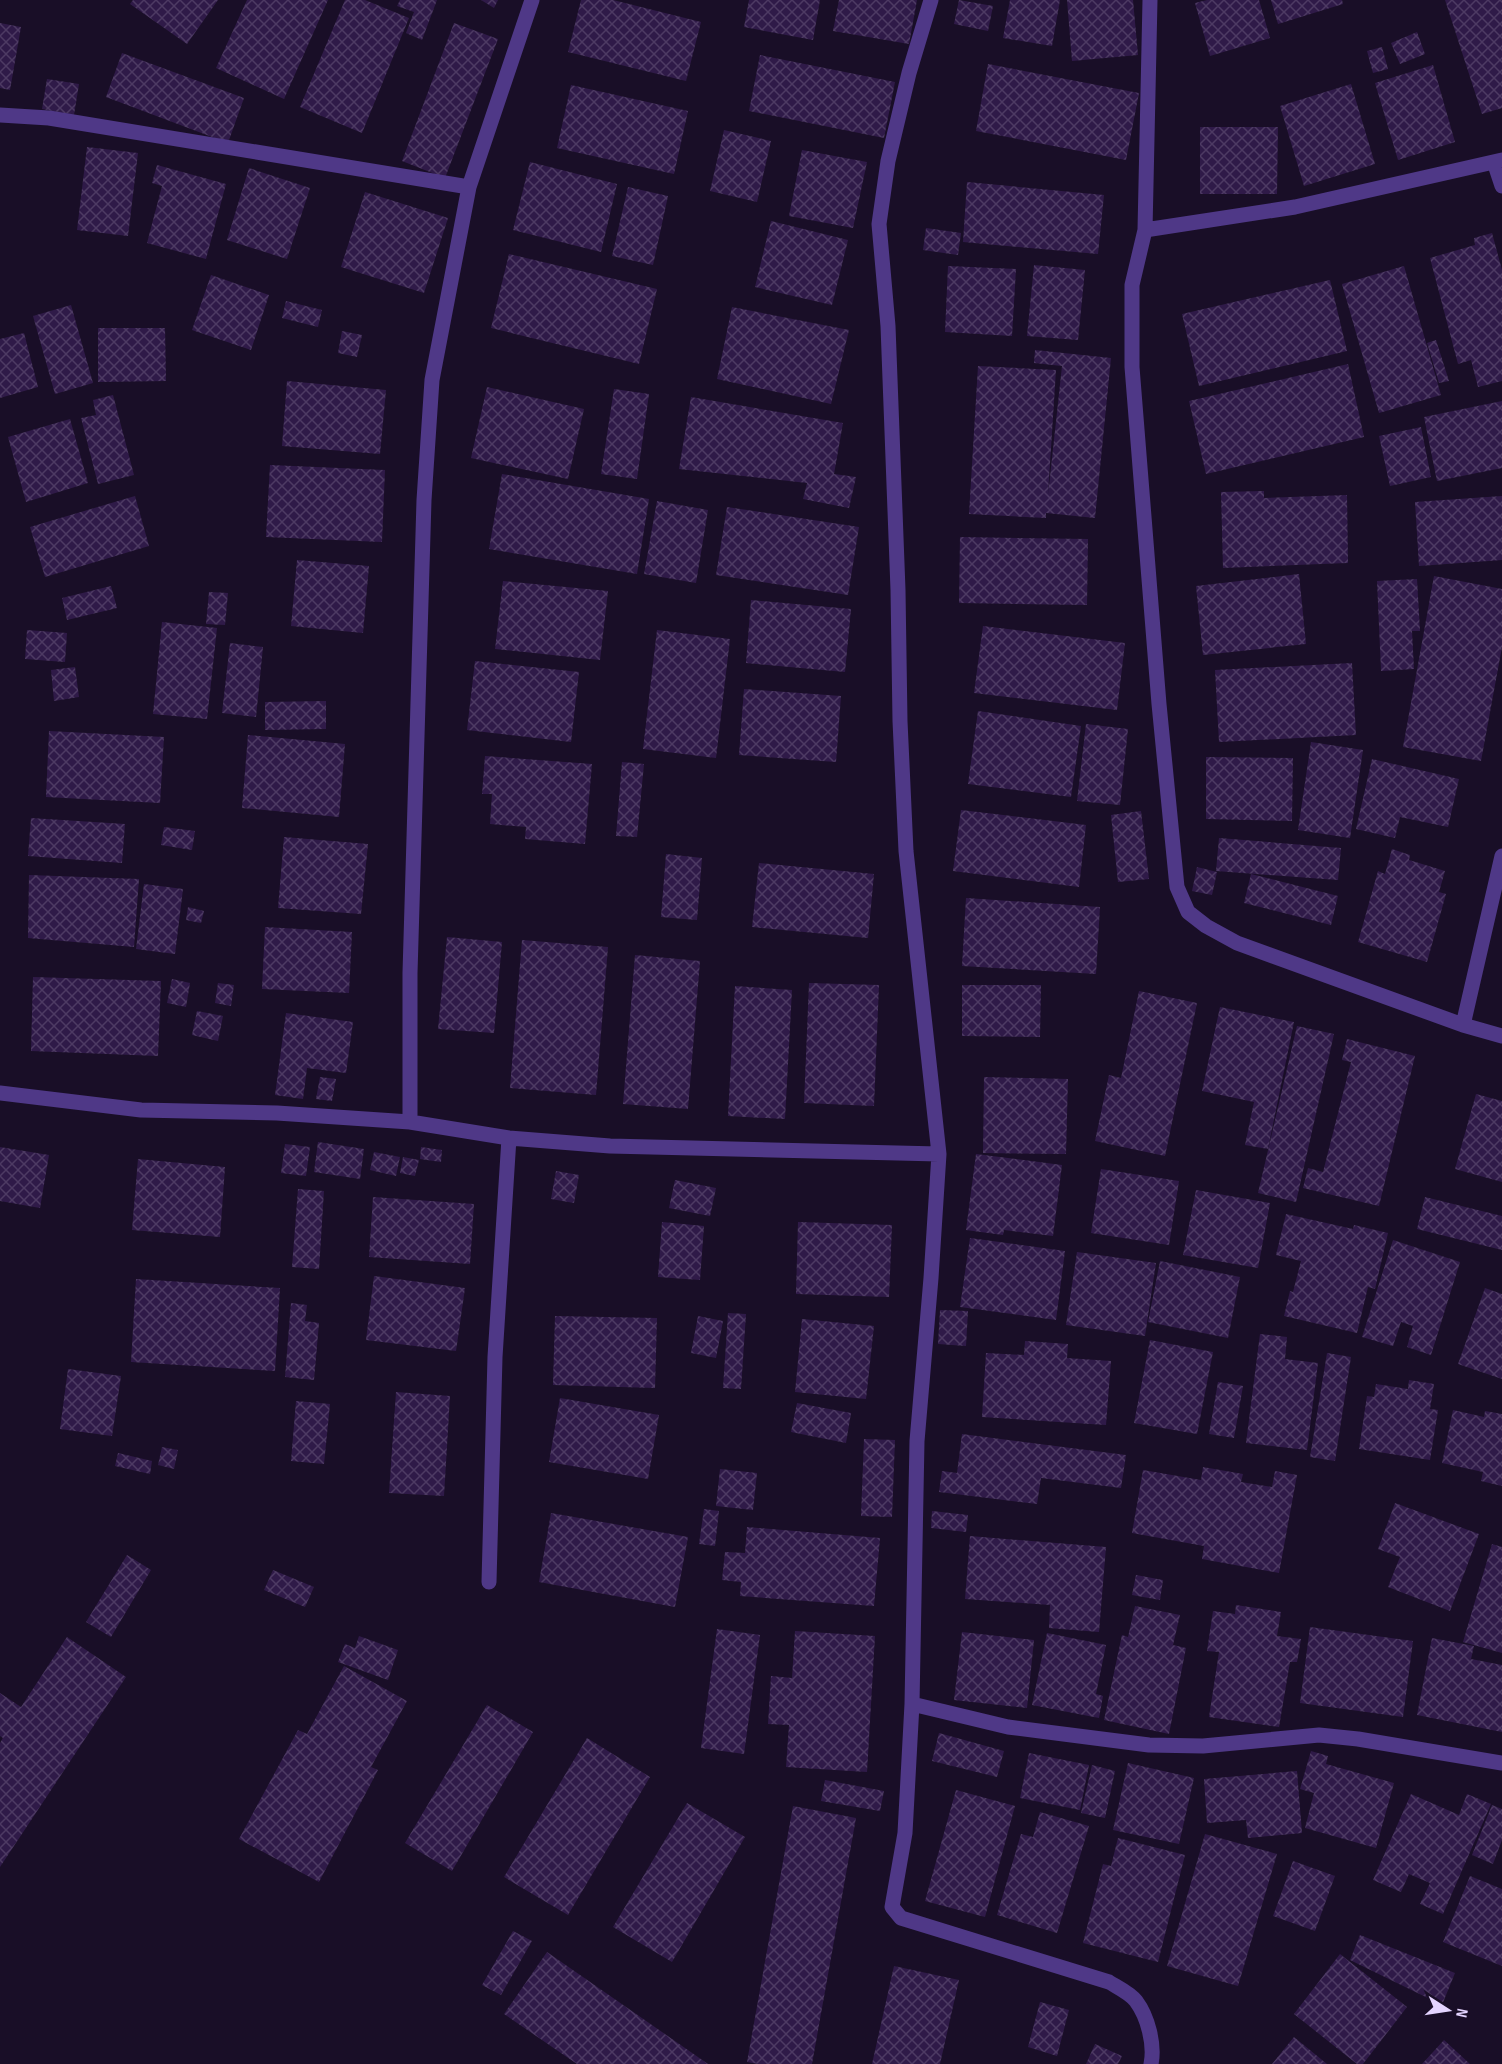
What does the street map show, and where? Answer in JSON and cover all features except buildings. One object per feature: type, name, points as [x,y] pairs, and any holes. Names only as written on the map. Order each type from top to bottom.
[{"type":"street","points":[[411,1122],[410,961],[424,500],[432,380],[469,187],[532,0]]},
{"type":"street","points":[[931,0],[909,73],[888,162],[879,224],[889,349],[906,851],[939,1154],[917,1441],[912,1704],[905,1833],[892,1907],[901,1918],[1109,1982],[1135,1999],[1147,2020],[1153,2056],[1151,2064]]},
{"type":"street","points":[[1150,0],[1145,230],[1132,285],[1132,367],[1159,704],[1177,887],[1188,912],[1206,926],[1237,943],[1462,1025],[1502,1036]]},
{"type":"street","points":[[0,114],[49,118],[469,187]]},
{"type":"street","points":[[1145,230],[1295,207],[1498,161],[1502,186]]},
{"type":"street","points":[[1462,1025],[1502,856]]},
{"type":"street","points":[[0,1093],[141,1110],[277,1113],[411,1122],[509,1138],[621,1147],[939,1154]]},
{"type":"street","points":[[489,1582],[495,1357],[509,1138]]},
{"type":"street","points":[[912,1704],[1008,1726],[1149,1745],[1203,1746],[1319,1735],[1500,1759]]}]
